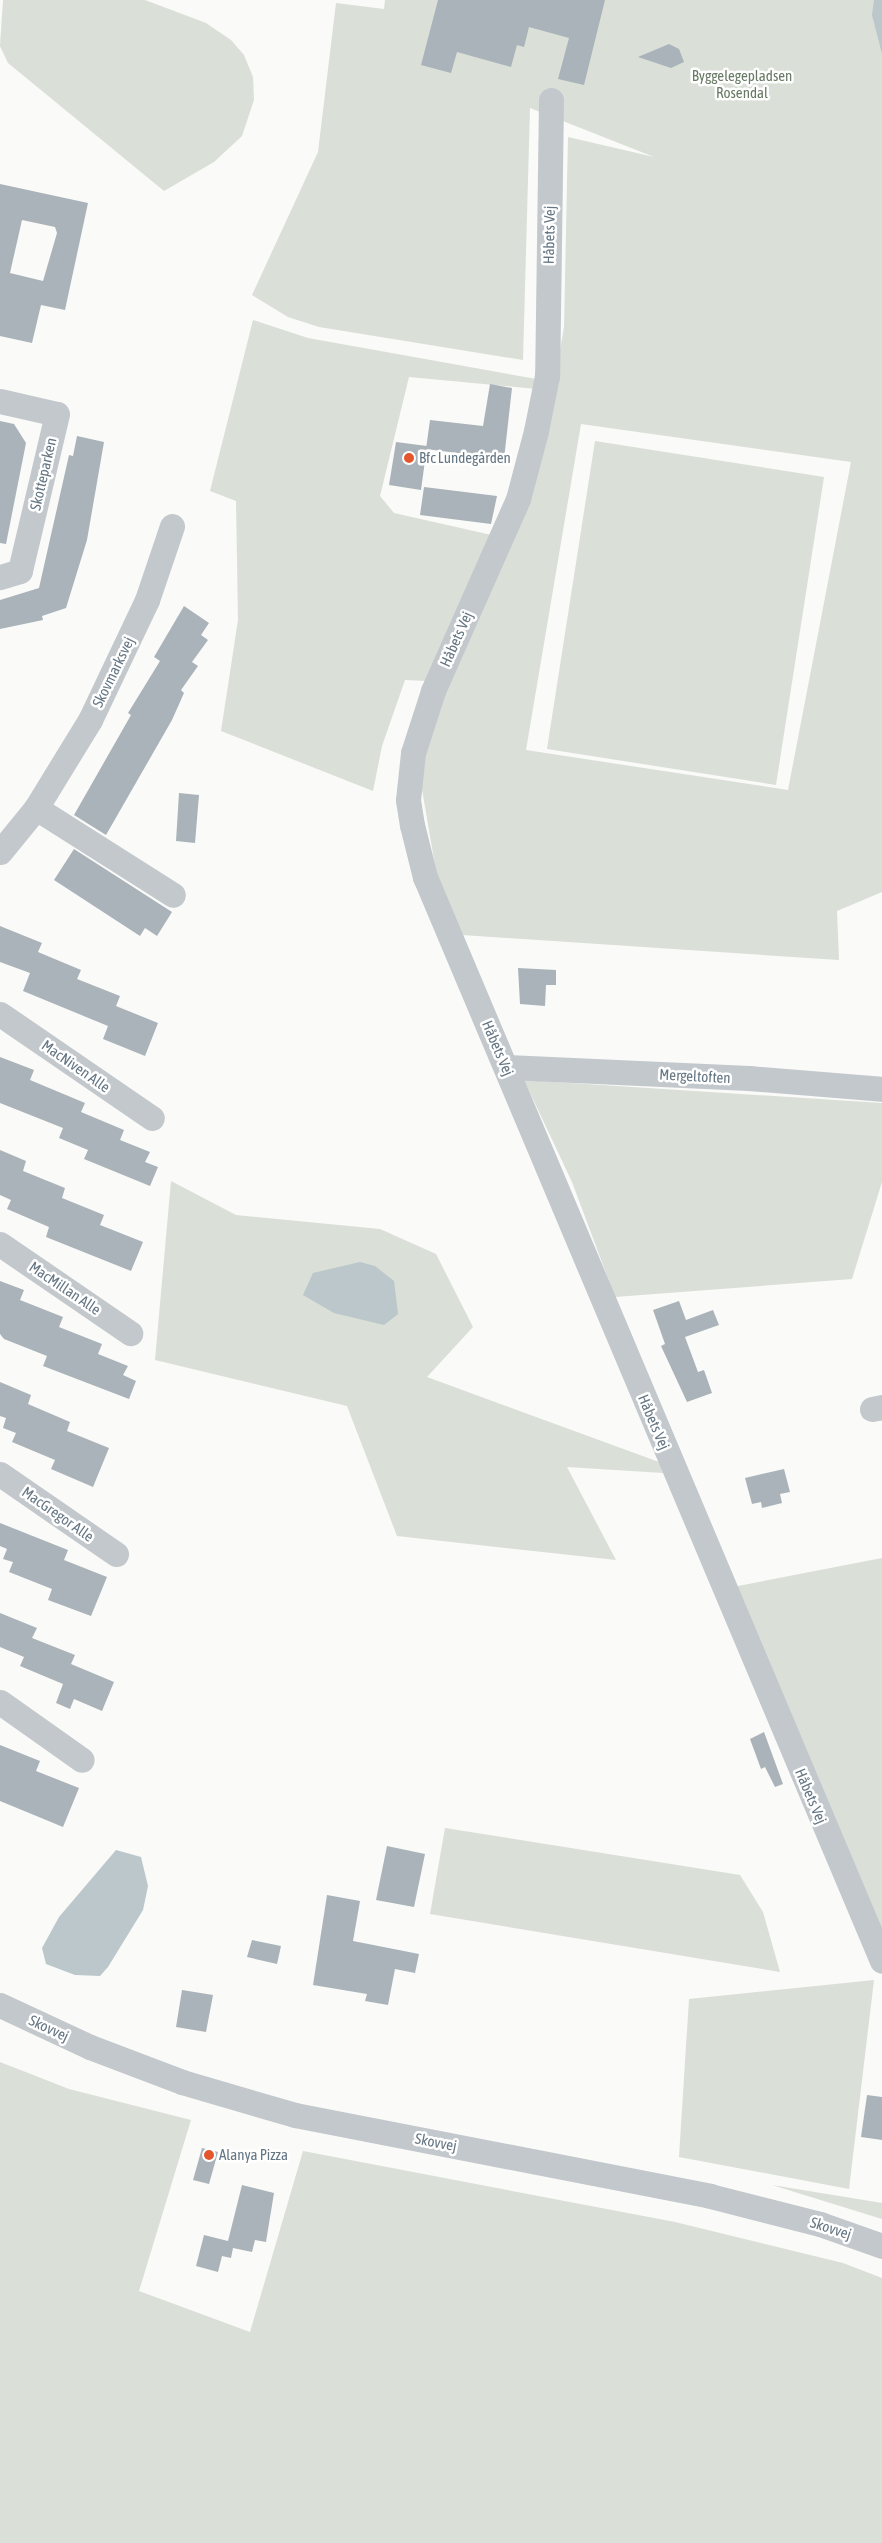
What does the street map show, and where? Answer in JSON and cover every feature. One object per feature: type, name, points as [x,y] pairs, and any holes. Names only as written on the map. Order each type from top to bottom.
[{"type":"street","name":"Håbets Vej","points":[[551,100],[546,376],[536,431],[518,499],[433,690],[413,753],[408,800],[425,877],[507,1067],[882,1961]]},
{"type":"street","name":"Skotteparken","points":[[0,401],[57,414],[20,571],[0,577]]},
{"type":"street","name":"Skovmarksvej","points":[[0,852],[36,808],[90,720],[147,600],[172,526]]},
{"type":"street","points":[[36,808],[173,895]]},
{"type":"street","name":"MacNiven Alle","points":[[0,1014],[152,1118]]},
{"type":"street","name":"Mergeltoften","points":[[507,1067],[749,1078],[882,1089]]},
{"type":"street","name":"MacMillan Alle","points":[[0,1244],[130,1333]]},
{"type":"street","name":"MacGregor Alle","points":[[0,1474],[116,1554]]},
{"type":"street","points":[[0,1702],[82,1760]]},
{"type":"street","name":"Skovvej","points":[[0,2005],[90,2047],[182,2082],[295,2114],[710,2196],[820,2224],[882,2246]]},
{"type":"green space","points":[[3,0],[145,0],[206,23],[231,40],[244,55],[253,77],[254,100],[242,136],[214,162],[164,191],[8,63],[0,46]]},
{"type":"green space","name":"Byggelegepladsen Rosendal","points":[[385,0],[882,0],[882,892],[837,911],[839,960],[462,935],[437,877],[418,766],[553,391],[564,327],[568,137],[654,157],[530,108],[523,360],[319,327],[288,317],[252,295],[318,152],[336,3],[384,9]],"holes":[[[581,424],[851,462],[788,790],[526,750]]]},
{"type":"green space","points":[[253,320],[308,338],[536,379],[536,389],[409,377],[380,496],[394,513],[496,536],[427,681],[405,680],[382,746],[373,791],[221,731],[238,620],[236,501],[210,491]]},
{"type":"green space","points":[[595,441],[824,477],[776,785],[547,749]]},
{"type":"green space","points":[[524,1080],[882,1103],[882,1182],[852,1279],[615,1297],[572,1182]]},
{"type":"green space","points":[[171,1181],[236,1215],[380,1229],[436,1254],[473,1327],[427,1377],[659,1462],[663,1473],[567,1467],[616,1560],[397,1536],[347,1406],[155,1360]]},
{"type":"green space","points":[[882,1558],[882,1953],[733,1587]]},
{"type":"green space","points":[[445,1828],[740,1875],[763,1912],[780,1972],[430,1914]]},
{"type":"green space","points":[[874,1980],[849,2189],[679,2157],[689,1999]]},
{"type":"green space","points":[[0,2062],[69,2089],[191,2120],[139,2291],[250,2332],[303,2151],[675,2222],[843,2263],[882,2278],[882,2543],[0,2543]]},
{"type":"green space","points":[[772,2185],[882,2203],[882,2219]]},
{"type":"shaded area","points":[[874,0],[882,0],[882,54],[872,15]]},
{"type":"shaded area","points":[[360,1262],[375,1266],[394,1281],[398,1314],[384,1325],[334,1313],[303,1295],[313,1273]]},
{"type":"shaded area","points":[[116,1850],[141,1857],[148,1886],[143,1910],[108,1967],[100,1976],[75,1975],[46,1964],[42,1948],[59,1917]]},
{"type":"building","points":[[438,0],[605,0],[584,85],[558,79],[569,38],[529,27],[524,47],[517,45],[511,67],[457,52],[451,73],[421,65]]},
{"type":"building","points":[[669,44],[679,49],[684,62],[671,68],[638,57]]},
{"type":"building","points":[[0,184],[88,203],[65,310],[41,305],[32,343],[0,336]],"holes":[[[22,220],[55,227],[57,233],[43,281],[10,273]]]},
{"type":"building","points":[[490,384],[512,388],[504,459],[426,449],[430,420],[483,426]]},
{"type":"building","points":[[0,421],[14,424],[26,443],[6,544],[0,543]]},
{"type":"building","points":[[77,436],[104,442],[87,540],[66,608],[42,616],[43,620],[0,629],[0,600],[39,588],[69,455],[73,456]]},
{"type":"building","name":"Bfc Lundegården","points":[[396,442],[427,446],[421,490],[389,485]]},
{"type":"building","points":[[424,487],[497,496],[491,524],[420,515]]},
{"type":"building","points":[[184,606],[209,623],[201,635],[208,640],[192,662],[198,666],[181,690],[184,693],[172,720],[106,835],[74,815],[131,715],[128,713],[160,661],[154,657]]},
{"type":"building","points":[[179,793],[199,795],[195,843],[176,841]]},
{"type":"building","points":[[74,849],[172,912],[157,936],[145,928],[140,936],[54,880]]},
{"type":"building","points":[[0,926],[42,943],[38,952],[81,970],[77,979],[120,996],[116,1006],[158,1023],[145,1056],[103,1039],[108,1026],[23,991],[30,973],[0,962]]},
{"type":"building","points":[[518,968],[556,970],[556,985],[546,985],[545,1006],[520,1004]]},
{"type":"building","points":[[0,1057],[34,1070],[30,1080],[85,1103],[81,1112],[124,1130],[120,1140],[150,1152],[145,1162],[158,1167],[150,1186],[84,1159],[88,1150],[59,1138],[63,1128],[0,1103]]},
{"type":"building","points":[[0,1150],[26,1161],[23,1171],[65,1188],[62,1198],[104,1215],[100,1225],[143,1242],[131,1271],[46,1237],[49,1227],[7,1209],[11,1200],[0,1195]]},
{"type":"building","points":[[0,1281],[24,1290],[20,1300],[63,1317],[59,1327],[102,1344],[98,1354],[128,1366],[123,1375],[136,1381],[129,1399],[43,1366],[47,1356],[4,1339],[0,1334]]},
{"type":"building","points":[[679,1301],[686,1320],[713,1310],[719,1325],[685,1337],[698,1372],[704,1370],[712,1393],[687,1402],[661,1346],[665,1344],[653,1310]]},
{"type":"building","points":[[0,1382],[31,1395],[28,1404],[70,1422],[67,1431],[109,1448],[93,1487],[51,1469],[55,1460],[12,1442],[16,1433],[3,1428],[6,1418],[0,1416]]},
{"type":"building","points":[[784,1469],[790,1492],[780,1494],[782,1503],[762,1508],[761,1502],[752,1504],[745,1478]]},
{"type":"building","points":[[0,1523],[68,1550],[64,1560],[107,1577],[91,1616],[48,1600],[52,1589],[9,1572],[13,1562],[3,1559],[7,1549],[0,1546]]},
{"type":"building","points":[[0,1613],[37,1628],[32,1638],[75,1655],[71,1664],[114,1682],[102,1711],[74,1699],[70,1709],[56,1703],[63,1684],[20,1666],[24,1657],[0,1647]]},
{"type":"building","points":[[764,1732],[783,1784],[775,1787],[765,1767],[761,1769],[750,1739]]},
{"type":"building","points":[[0,1745],[40,1761],[36,1771],[79,1788],[63,1827],[0,1801]]},
{"type":"building","points":[[387,1846],[425,1854],[414,1907],[376,1900]]},
{"type":"building","points":[[327,1895],[360,1901],[353,1941],[419,1954],[415,1973],[395,1969],[388,2005],[365,2001],[367,1994],[313,1985]]},
{"type":"building","points":[[252,1940],[281,1946],[277,1964],[247,1957]]},
{"type":"building","points":[[182,1990],[213,1995],[206,2032],[176,2027]]},
{"type":"building","points":[[867,2095],[882,2097],[882,2140],[861,2137]]},
{"type":"building","points":[[202,2148],[218,2152],[209,2184],[193,2180]]},
{"type":"building","points":[[242,2185],[274,2193],[266,2242],[255,2240],[252,2252],[233,2248],[231,2258],[222,2256],[218,2272],[196,2266],[204,2235],[228,2241]]},
{"type":"place","name":"Bfc Lundegården","points":[[409,458]]},
{"type":"place","name":"Alanya Pizza","points":[[209,2155]]}]
